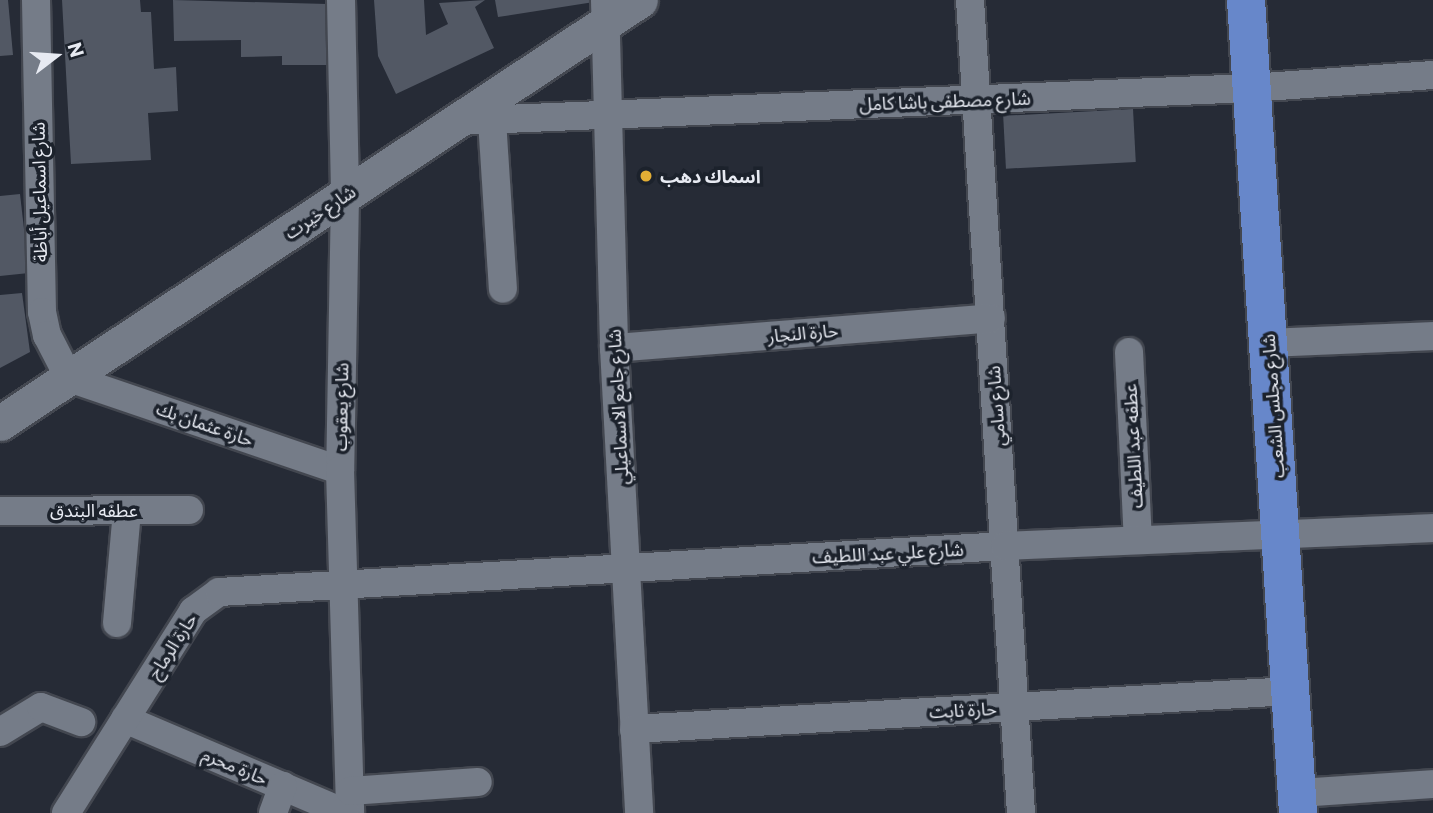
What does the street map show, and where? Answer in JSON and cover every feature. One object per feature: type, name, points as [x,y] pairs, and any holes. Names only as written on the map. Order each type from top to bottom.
[{"type":"main road","name":"شارع مجلس الشعب","points":[[1246,0],[1298,803]]},
{"type":"street","name":"شارع اسماعيل أباظة","points":[[36,0],[42,312],[47,335],[69,378]]},
{"type":"street","name":"شارع يعقوب","points":[[341,0],[345,195],[340,470],[348,806]]},
{"type":"street","name":"شارع خيرت","points":[[0,424],[457,121],[605,12],[640,0]]},
{"type":"street","name":"شارع سامي","points":[[970,0],[1021,813]]},
{"type":"street","name":"شارع جامع الاسماعيلي","points":[[605,12],[614,348],[639,813]]},
{"type":"street","name":"شارع مصطفى باشا كامل","points":[[457,121],[1251,88],[1433,75]]},
{"type":"street","points":[[492,120],[503,289]]},
{"type":"street","name":"حارة النجار","points":[[614,348],[991,318]]},
{"type":"street","points":[[1269,343],[1433,336]]},
{"type":"street","name":"عطفه عبد اللطيف","points":[[1129,352],[1138,540]]},
{"type":"street","name":"حارة عثمان بك","points":[[69,378],[340,470]]},
{"type":"street","points":[[117,622],[127,510]]},
{"type":"street","name":"عطفه البندق","points":[[0,511],[189,510]]},
{"type":"street","name":"شارع علي عبد اللطيف","points":[[344,584],[1005,546],[1433,528]]},
{"type":"street","name":"حارة الرماح","points":[[66,813],[193,611],[219,592],[344,584]]},
{"type":"street","name":"حارة ثابت","points":[[634,729],[1291,691]]},
{"type":"street","points":[[0,732],[41,707],[81,722]]},
{"type":"street","name":"حارة محرم","points":[[125,719],[283,786],[348,806]]},
{"type":"street","points":[[348,806],[478,782]]},
{"type":"street","points":[[1298,803],[1433,784]]},
{"type":"street","points":[[273,813],[283,786]]},
{"type":"building","points":[[0,0],[8,0],[13,55],[0,56]]},
{"type":"building","points":[[62,0],[140,0],[141,12],[151,12],[154,69],[176,67],[178,111],[148,113],[151,160],[71,164]]},
{"type":"building","points":[[173,0],[327,4],[328,65],[282,65],[282,56],[241,57],[241,40],[174,41]]},
{"type":"building","points":[[374,0],[424,0],[426,35],[448,24],[439,3],[485,0],[475,7],[494,48],[396,94],[378,56]]},
{"type":"building","points":[[495,0],[593,0],[594,2],[498,17]]},
{"type":"building","points":[[1133,109],[1136,162],[1006,169],[1003,116]]},
{"type":"building","points":[[20,194],[29,273],[0,276],[0,196]]},
{"type":"building","points":[[22,293],[30,352],[0,368],[0,295]]},
{"type":"place","name":"اسماك دهب","points":[[646,176]]}]
